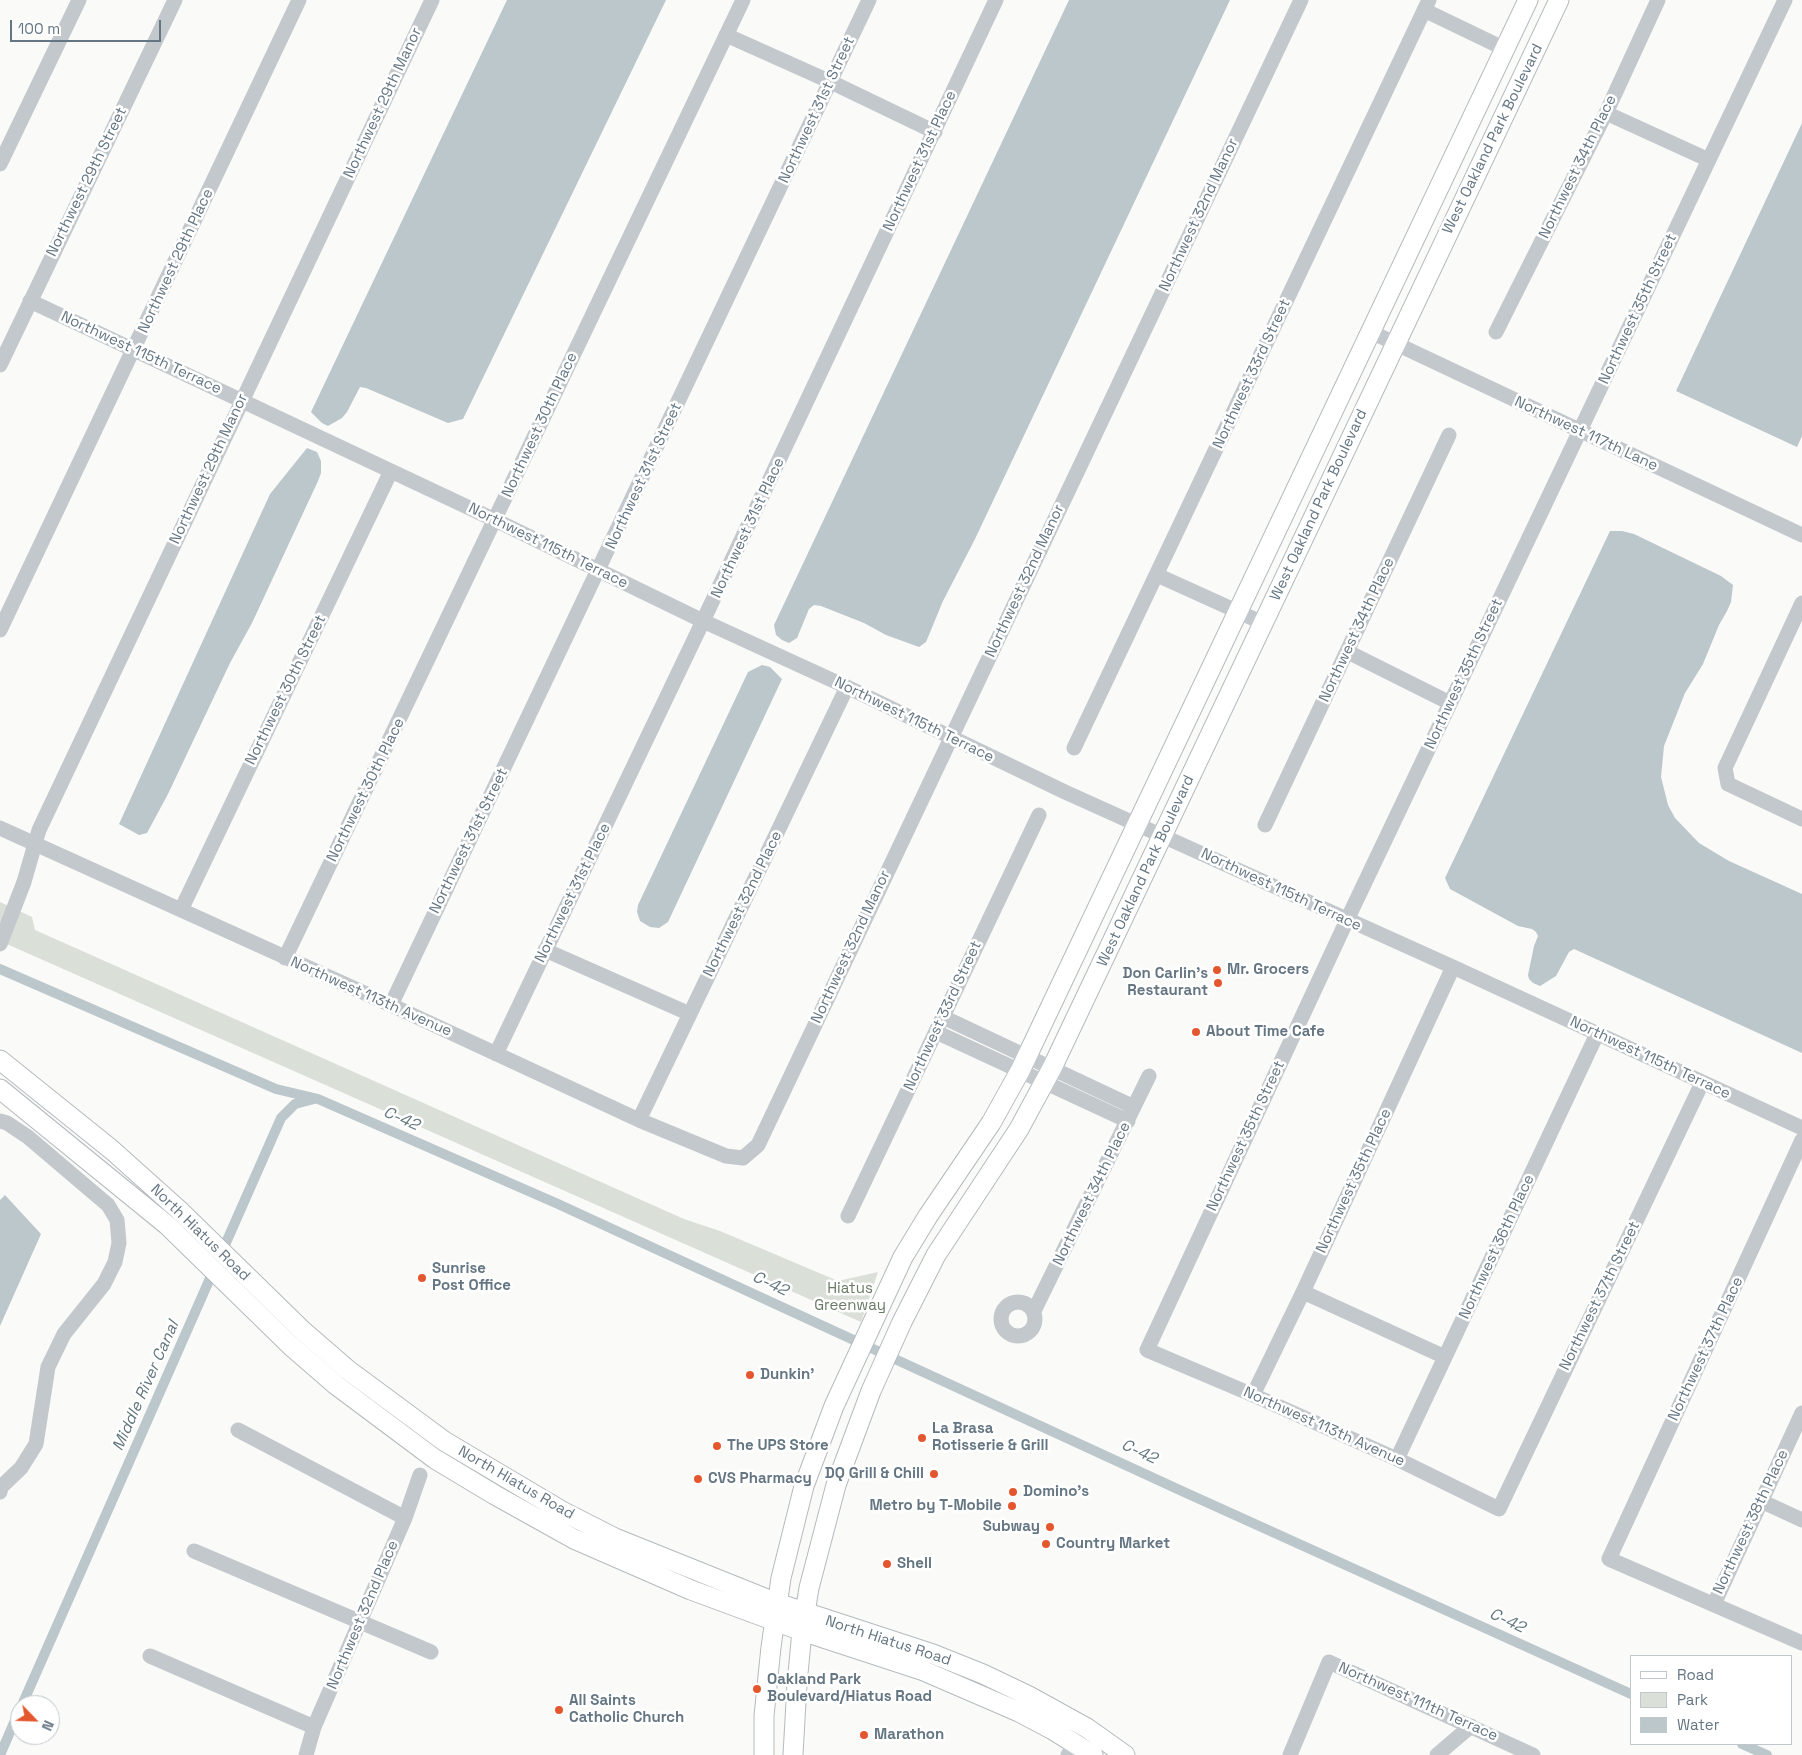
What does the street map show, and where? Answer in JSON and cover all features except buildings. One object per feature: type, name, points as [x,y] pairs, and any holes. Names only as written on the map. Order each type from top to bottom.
[{"type":"main road","name":"West Oakland Park Boulevard","points":[[764,1755],[764,1716],[775,1612],[789,1543],[804,1486],[827,1424],[903,1257],[916,1234],[991,1123],[1023,1064],[1528,0]]},
{"type":"main road","name":"West Oakland Park Boulevard","points":[[793,1755],[796,1684],[803,1622],[818,1548],[836,1485],[871,1391],[902,1322],[936,1255],[1019,1129],[1049,1075],[1559,0]]},
{"type":"main road","name":"North Hiatus Road","points":[[0,1060],[112,1150],[204,1235],[303,1332],[348,1370],[444,1441],[562,1511],[615,1538],[775,1612]]},
{"type":"main road","name":"North Hiatus Road","points":[[0,1089],[166,1225],[291,1346],[336,1385],[435,1459],[574,1539],[690,1590],[775,1612],[924,1671],[1019,1712],[1082,1752]]},
{"type":"main road","name":"North Hiatus Road","points":[[803,1622],[933,1654],[983,1674],[1029,1696],[1092,1732],[1125,1755]]},
{"type":"street","points":[[0,164],[78,0]]},
{"type":"street","name":"Northwest 29th Street","points":[[0,365],[175,0]]},
{"type":"street","name":"Northwest 29th Place","points":[[0,630],[300,0]]},
{"type":"street","name":"Northwest 29th Manor","points":[[0,944],[24,882],[34,844],[43,821],[432,0]]},
{"type":"street","name":"Northwest 30th Place","points":[[285,958],[742,0]]},
{"type":"street","name":"Northwest 31st Street","points":[[391,1006],[869,0]]},
{"type":"street","name":"Northwest 31st Place","points":[[496,1054],[996,0]]},
{"type":"street","name":"Northwest 32nd Manor","points":[[743,1158],[758,1145],[1301,0]]},
{"type":"street","name":"Northwest 34th Place","points":[[1496,332],[1606,112],[1658,0]]},
{"type":"street","name":"Northwest 35th Street","points":[[1147,1350],[1347,920],[1785,0]]},
{"type":"street","points":[[1426,5],[1505,49]]},
{"type":"street","name":"Northwest 33rd Street","points":[[1074,748],[1426,5]]},
{"type":"street","points":[[726,35],[831,82],[935,132]]},
{"type":"street","points":[[1606,112],[1709,160]]},
{"type":"street","name":"Northwest 115th Terrace","points":[[30,301],[391,470],[703,621],[847,687],[1137,826],[1452,967],[1802,1128]]},
{"type":"street","name":"Northwest 117th Lane","points":[[1371,332],[1802,535]]},
{"type":"street","name":"Northwest 34th Place","points":[[1265,826],[1449,435]]},
{"type":"street","name":"Northwest 30th Street","points":[[180,910],[391,470]]},
{"type":"street","points":[[1157,575],[1263,623]]},
{"type":"street","points":[[1802,603],[1725,768],[1728,784],[1802,819]]},
{"type":"street","points":[[1348,652],[1450,703]]},
{"type":"street","name":"Northwest 32nd Place","points":[[639,1120],[847,687]]},
{"type":"street","name":"Northwest 33rd Street","points":[[848,1216],[1038,815]]},
{"type":"street","name":"Northwest 113th Avenue","points":[[0,828],[639,1120],[726,1156],[743,1158]]},
{"type":"street","points":[[545,950],[690,1014]]},
{"type":"street","name":"Northwest 35th Place","points":[[1253,1394],[1303,1292],[1452,967]]},
{"type":"street","points":[[943,1017],[1023,1064]]},
{"type":"street","points":[[936,1032],[1023,1064],[1131,1114]]},
{"type":"street","name":"Northwest 36th Place","points":[[1397,1459],[1597,1034]]},
{"type":"street","name":"Northwest 34th Place","points":[[1034,1311],[1149,1076]]},
{"type":"street","name":"Northwest 37th Street","points":[[1499,1509],[1702,1083]]},
{"type":"street","points":[[0,1121],[28,1137],[108,1205],[117,1220],[120,1243],[115,1262],[104,1284],[64,1334],[48,1367],[36,1444],[20,1468],[0,1489]]},
{"type":"street","name":"Northwest 37th Place","points":[[1714,1604],[1609,1559],[1802,1140]]},
{"type":"street","points":[[1303,1292],[1445,1357]]},
{"type":"street","name":"Northwest 113th Avenue","points":[[1147,1350],[1253,1394],[1397,1459],[1499,1509]]},
{"type":"street","name":"Northwest 38th Place","points":[[1714,1604],[1802,1413]]},
{"type":"street","points":[[238,1430],[405,1518]]},
{"type":"street","name":"Northwest 32nd Place","points":[[306,1755],[314,1727],[405,1518],[420,1476]]},
{"type":"street","points":[[1761,1501],[1802,1520]]},
{"type":"street","points":[[194,1551],[431,1652]]},
{"type":"street","points":[[1714,1604],[1802,1643]]},
{"type":"street","points":[[150,1656],[314,1727]]},
{"type":"street","name":"Northwest 111th Terrace","points":[[1290,1755],[1329,1662],[1533,1755]]},
{"type":"street","points":[[1437,1755],[1471,1726]]},
{"type":"street","points":[[1082,1752],[1092,1732]]},
{"type":"green space","name":"Hiatus Greenway","points":[[0,902],[32,917],[35,930],[684,1219],[720,1231],[838,1281],[878,1272],[861,1322],[0,941]]},
{"type":"water","points":[[507,0],[666,0],[463,419],[448,423],[360,387],[347,412],[342,418],[328,426],[311,412]]},
{"type":"water","points":[[1069,0],[1230,0],[975,539],[943,601],[926,642],[919,647],[886,635],[864,623],[814,605],[809,609],[797,638],[789,643],[782,640],[776,635],[774,625]]},
{"type":"water","points":[[1802,123],[1802,436],[1797,447],[1676,391]]},
{"type":"water","points":[[307,448],[317,452],[321,461],[321,473],[318,481],[252,623],[230,663],[168,794],[147,833],[139,835],[119,824],[270,494]]},
{"type":"water","points":[[1610,531],[1634,534],[1721,576],[1733,585],[1731,602],[1703,664],[1685,693],[1664,746],[1661,777],[1668,805],[1675,818],[1699,843],[1729,861],[1802,894],[1802,1053],[1574,949],[1569,952],[1556,976],[1540,986],[1533,983],[1528,975],[1538,936],[1536,932],[1532,929],[1518,926],[1450,889],[1445,878]]},
{"type":"water","points":[[762,665],[770,667],[782,679],[668,922],[659,928],[650,927],[640,921],[637,912],[638,905],[748,672]]},
{"type":"water","points":[[5,1195],[41,1234],[0,1326],[0,1200]]},
{"type":"waterway","name":"C-42","points":[[0,969],[276,1089],[318,1099],[558,1204],[1184,1492],[1630,1694]]},
{"type":"waterway","name":"Middle River Canal","points":[[221,1254],[281,1118],[295,1104],[314,1099]]},
{"type":"waterway","name":"Middle River Canal","points":[[26,1695],[215,1267]]},
{"type":"waterway","name":"Middle River Canal","points":[[0,1755],[10,1732]]},
{"type":"waterway","name":"C-42","points":[[1744,1745],[1767,1755]]},
{"type":"place","name":"Mr. Grocers","points":[[1217,970]]},
{"type":"place","name":"Don Carlin's Restaurant","points":[[1218,983]]},
{"type":"place","name":"About Time Cafe","points":[[1196,1032]]},
{"type":"place","name":"Sunrise Post Office","points":[[422,1278]]},
{"type":"place","name":"Dunkin'","points":[[750,1375]]},
{"type":"place","name":"La Brasa Rotisserie & Grill","points":[[922,1438]]},
{"type":"place","name":"The UPS Store","points":[[717,1446]]},
{"type":"place","name":"DQ Grill & Chill","points":[[934,1474]]},
{"type":"place","name":"CVS Pharmacy","points":[[698,1479]]},
{"type":"place","name":"Domino's","points":[[1013,1492]]},
{"type":"place","name":"Metro by T-Mobile","points":[[1012,1506]]},
{"type":"place","name":"Subway","points":[[1050,1527]]},
{"type":"place","name":"Country Market","points":[[1046,1544]]},
{"type":"place","name":"Shell","points":[[887,1564]]},
{"type":"place","name":"Oakland Park Boulevard/Hiatus Road","points":[[757,1689]]},
{"type":"place","name":"All Saints Catholic Church","points":[[559,1710]]},
{"type":"place","name":"Marathon","points":[[864,1735]]}]
